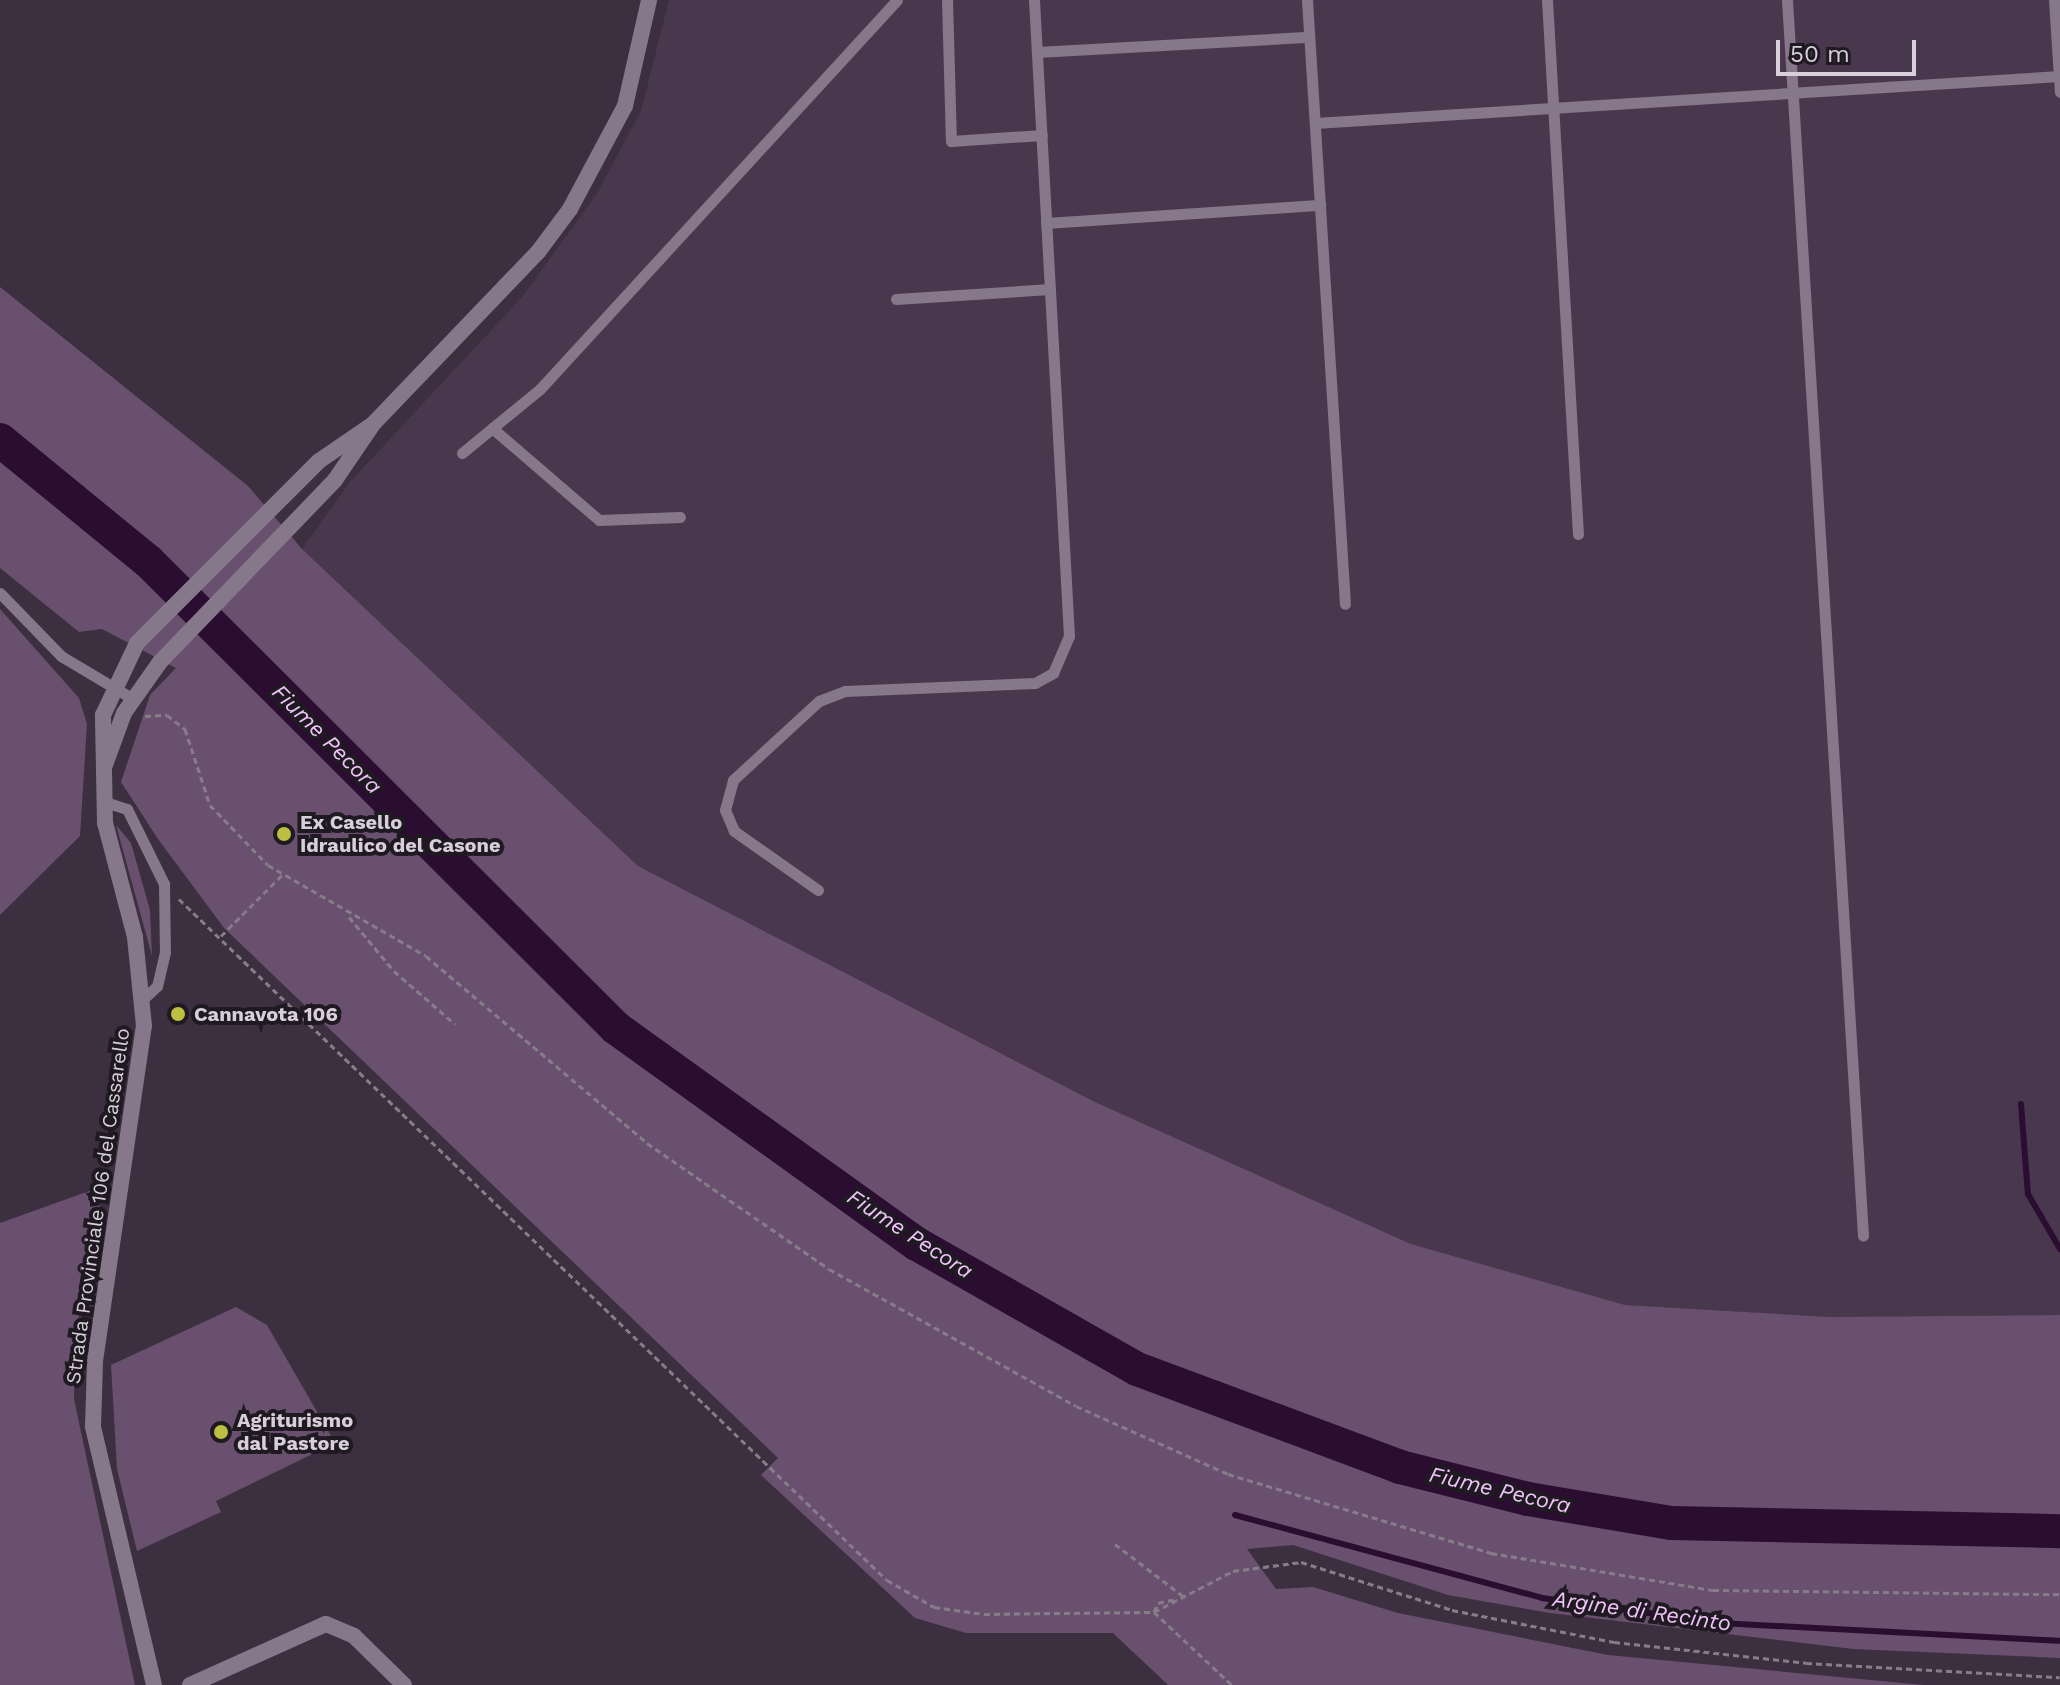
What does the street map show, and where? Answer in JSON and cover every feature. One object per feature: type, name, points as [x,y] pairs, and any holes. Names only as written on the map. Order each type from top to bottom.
[{"type":"street","name":"Strada Provinciale 106 del Cassarello","points":[[100,778],[133,699],[160,662],[335,480],[373,424],[538,252],[601,162],[625,106],[649,0]]},
{"type":"street","name":"Strada Provinciale 106 del Cassarello","points":[[154,1685],[93,1426],[95,1361],[142,1054],[143,999],[102,801],[99,741],[112,687],[137,643],[319,461],[373,424]]},
{"type":"street","points":[[190,1685],[326,1624],[354,1636],[404,1685]]},
{"type":"lane","points":[[462,453],[540,389],[897,0]]},
{"type":"lane","points":[[947,0],[951,141],[1042,135]]},
{"type":"lane","points":[[818,890],[734,831],[725,810],[733,780],[819,701],[845,691],[1035,683],[1053,673],[1064,652],[1072,615],[1034,0]]},
{"type":"lane","points":[[1307,0],[1345,604]]},
{"type":"lane","points":[[1547,0],[1578,534]]},
{"type":"lane","points":[[1787,0],[1863,1236]]},
{"type":"lane","points":[[2054,0],[2060,92]]},
{"type":"lane","points":[[1037,52],[1309,37]]},
{"type":"lane","points":[[1315,123],[2060,76]]},
{"type":"lane","points":[[1046,223],[1320,205]]},
{"type":"lane","points":[[896,299],[1050,289]]},
{"type":"lane","points":[[492,428],[599,520],[680,517]]},
{"type":"lane","points":[[0,593],[61,656],[133,699]]},
{"type":"lane","points":[[102,801],[127,809],[166,896],[161,973],[143,999]]},
{"type":"path","points":[[136,722],[156,712],[176,719],[191,740],[210,805],[233,836],[282,875],[346,915],[426,956],[647,1143],[829,1269],[1011,1376],[1228,1474],[1491,1553],[1713,1590],[2060,1594]]},
{"type":"path","points":[[221,936],[282,875]]},
{"type":"path","points":[[166,896],[221,936],[887,1580],[934,1607],[984,1614],[1154,1612],[1233,1571],[1301,1562],[1452,1610],[1614,1642],[1806,1663],[2060,1677]]},
{"type":"path","points":[[346,915],[394,971],[455,1024]]},
{"type":"path","points":[[1115,1544],[1183,1596]]},
{"type":"path","points":[[1154,1612],[1232,1685]]},
{"type":"shaded area","points":[[669,0],[2060,0],[2060,1315],[1829,1317],[1625,1305],[1411,1244],[1095,1102],[638,866],[302,549],[349,483],[522,297],[596,195],[641,111]]},
{"type":"shaded area","points":[[0,287],[248,486],[302,549],[638,866],[1095,1102],[1411,1244],[1625,1305],[1829,1317],[2060,1315],[2060,1658],[1853,1649],[1550,1613],[1448,1595],[1293,1545],[1247,1549],[1276,1589],[1313,1587],[1398,1613],[1608,1655],[1924,1685],[1168,1685],[1113,1633],[966,1633],[915,1618],[761,1475],[778,1458],[224,928],[158,839],[121,782],[150,695],[176,668],[102,629],[79,632],[0,568]]},
{"type":"shaded area","points":[[0,609],[79,698],[87,724],[80,836],[0,915]]},
{"type":"shaded area","points":[[116,825],[131,843],[150,910],[152,956]]},
{"type":"shaded area","points":[[92,1190],[103,1190],[76,1332],[74,1399],[135,1685],[0,1685],[0,1223]]},
{"type":"shaded area","name":"Agriturismo dal Pastore","points":[[236,1307],[267,1325],[335,1443],[216,1501],[221,1512],[137,1551],[117,1469],[111,1365]]},
{"type":"waterway","name":"Fiume Pecora","points":[[0,440],[148,561],[616,1028],[917,1244],[1137,1369],[1400,1467],[1528,1499],[1671,1523],[2060,1531]]},
{"type":"waterway","points":[[2021,1104],[2028,1194],[2060,1249]]},
{"type":"waterway","name":"Argine di Recinto","points":[[1235,1515],[1542,1598],[1719,1623],[2060,1641]]},
{"type":"place","name":"Ex Casello Idraulico del Casone","points":[[284,834]]},
{"type":"place","name":"Cannavota 106","points":[[178,1014]]},
{"type":"place","name":"Agriturismo dal Pastore","points":[[221,1432]]}]
